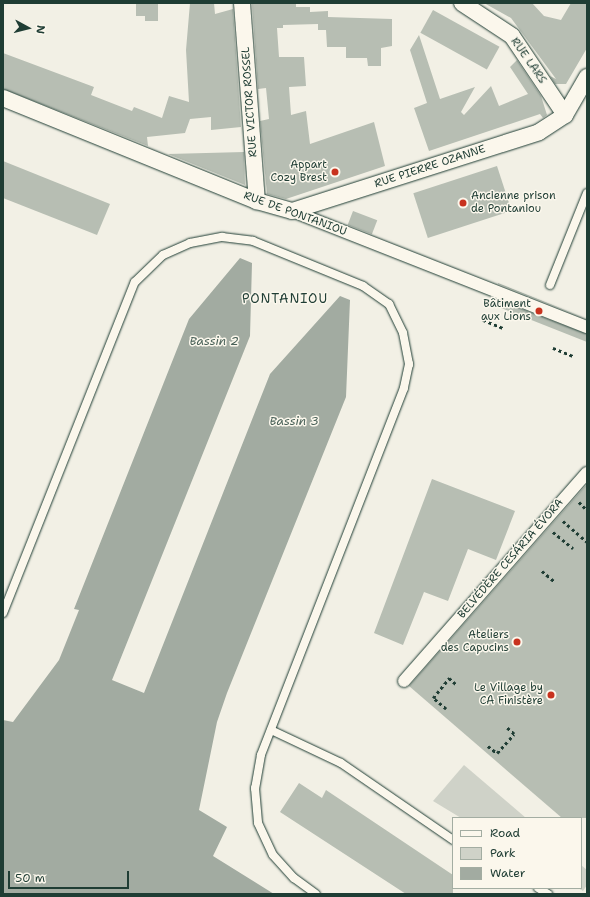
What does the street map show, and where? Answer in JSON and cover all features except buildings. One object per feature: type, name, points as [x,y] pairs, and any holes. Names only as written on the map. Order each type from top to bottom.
[{"type":"street","name":"RUE VICTOR ROSSEL","points":[[242,3],[257,201]]},
{"type":"street","name":"RUE LARS","points":[[462,3],[512,36],[565,115]]},
{"type":"street","points":[[565,115],[587,77]]},
{"type":"street","name":"RUE DE PONTANIOU","points":[[3,98],[257,201],[292,211],[587,328]]},
{"type":"street","name":"RUE PIERRE OZANNE","points":[[292,211],[539,132],[554,124],[565,115]]},
{"type":"street","name":"BELVÉDÈRE CESÁRIA ÉVORA","points":[[404,681],[587,473]]},
{"type":"lane","points":[[550,285],[587,193]]},
{"type":"lane","points":[[3,613],[135,282],[163,255],[190,243],[222,237],[253,241],[363,286],[389,304],[403,332],[409,364],[404,388],[261,755],[255,788],[258,823],[273,855],[294,878],[316,894]]},
{"type":"lane","points":[[271,730],[341,764],[452,839]]},
{"type":"path","points":[[483,320],[503,328]]},
{"type":"path","points":[[553,348],[573,356]]},
{"type":"path","points":[[573,548],[553,531],[562,520],[587,542]]},
{"type":"path","points":[[542,572],[554,582]]},
{"type":"path","points":[[446,709],[433,698],[449,678],[456,684]]},
{"type":"path","points":[[488,746],[497,753],[514,734],[506,727]]},
{"type":"green space","points":[[464,765],[525,817],[459,817],[433,801]]},
{"type":"green space","points":[[582,866],[587,870],[587,885],[583,891],[580,889],[582,889]]},
{"type":"water","points":[[240,258],[252,263],[250,336],[112,680],[144,693],[270,374],[340,296],[350,300],[346,397],[227,693],[217,722],[199,810],[227,827],[213,856],[274,894],[3,894],[3,720],[13,722],[59,660],[79,610],[74,609],[189,319]]},
{"type":"place","name":"Appart Cozy Brest","points":[[335,172]]},
{"type":"place","name":"Ancienne prison de Pontaniou","points":[[463,203]]},
{"type":"place","name":"Bâtiment aux Lions","points":[[539,311]]},
{"type":"place","name":"Ateliers des Capucins","points":[[517,642]]},
{"type":"place","name":"Le Village by CA Finistère","points":[[551,695]]},
{"type":"district","name":"PONTANIOU","points":[[285,299]]},
{"type":"water label","name":"Bassin 2","points":[[214,342]]},
{"type":"water label","name":"Bassin 3","points":[[294,422]]}]
